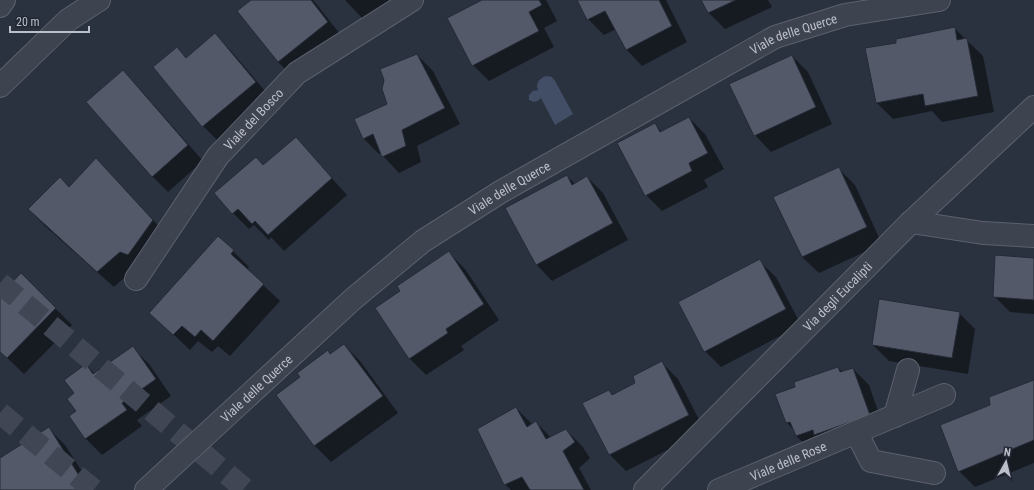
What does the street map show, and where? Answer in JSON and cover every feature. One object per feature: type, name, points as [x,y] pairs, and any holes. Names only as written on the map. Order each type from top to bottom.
[{"type":"street","points":[[0,6],[4,0]]},
{"type":"street","points":[[0,86],[68,20],[99,0]]},
{"type":"street","name":"Viale del Bosco","points":[[136,279],[218,156],[297,73],[412,0]]},
{"type":"street","name":"Viale delle Querce","points":[[146,490],[359,294],[423,241],[502,191],[776,37],[845,15],[939,0]]},
{"type":"street","name":"Via degli Eucalipti","points":[[645,490],[911,222],[1034,107]]},
{"type":"street","points":[[911,222],[983,234],[1034,236]]},
{"type":"street","points":[[895,416],[908,370]]},
{"type":"street","name":"Viale delle Rose","points":[[720,490],[944,395]]},
{"type":"street","points":[[856,432],[871,461],[934,473]]},
{"type":"water","points":[[546,76],[552,77],[555,81],[573,114],[555,125],[541,98],[536,102],[529,100],[529,95],[533,91],[538,90],[537,85],[539,81]]},
{"type":"building","points":[[251,0],[311,0],[328,22],[278,62],[237,11]]},
{"type":"building","points":[[482,0],[539,0],[542,5],[529,12],[539,31],[472,66],[447,18]]},
{"type":"building","points":[[577,0],[659,0],[672,26],[626,50],[605,11],[587,20]]},
{"type":"building","points":[[701,0],[736,0],[708,13]]},
{"type":"building","points":[[955,27],[957,40],[967,38],[978,96],[925,106],[923,94],[876,103],[865,48],[896,43],[896,39]]},
{"type":"building","points":[[215,33],[256,82],[202,127],[153,67],[177,47],[186,58]]},
{"type":"building","points":[[417,54],[445,108],[402,130],[406,146],[382,157],[373,134],[363,139],[354,119],[387,104],[382,89],[384,80],[380,69]]},
{"type":"building","points":[[792,55],[816,107],[754,136],[729,84]]},
{"type":"building","points":[[123,70],[188,145],[152,177],[86,102]]},
{"type":"building","points":[[689,117],[708,153],[689,163],[692,171],[645,196],[617,143],[655,123],[660,132]]},
{"type":"building","points":[[296,137],[332,178],[268,235],[255,221],[252,224],[238,209],[232,214],[214,193],[256,157],[263,165]]},
{"type":"building","points":[[96,158],[153,220],[128,255],[120,252],[97,272],[28,209],[60,177],[69,187]]},
{"type":"building","points":[[839,167],[867,227],[802,257],[773,197]]},
{"type":"building","points":[[567,175],[572,185],[587,176],[613,223],[536,265],[505,208]]},
{"type":"building","points":[[218,236],[234,250],[231,254],[264,284],[213,341],[201,330],[195,337],[182,326],[173,335],[149,313]]},
{"type":"building","points":[[449,251],[484,304],[446,329],[448,333],[409,359],[375,308],[400,291],[397,286]]},
{"type":"building","points":[[995,255],[1034,258],[1034,300],[993,297]]},
{"type":"building","points":[[760,259],[786,309],[704,352],[678,302]]},
{"type":"building","points":[[21,273],[56,308],[7,358],[0,352],[0,295]]},
{"type":"building","points":[[879,299],[960,312],[952,358],[872,345]]},
{"type":"building","points":[[344,344],[383,396],[314,446],[276,395],[300,377],[297,373],[328,350],[330,354]]},
{"type":"building","points":[[133,346],[156,379],[122,403],[127,410],[85,439],[69,416],[76,411],[67,399],[74,393],[64,380],[86,364],[93,374]]},
{"type":"building","points":[[662,361],[689,415],[609,455],[582,403],[609,390],[612,395],[635,383],[633,376]]},
{"type":"building","points":[[838,367],[840,372],[853,368],[870,415],[814,435],[813,430],[796,436],[790,422],[786,423],[775,394],[795,387],[794,382]]},
{"type":"building","points":[[1034,380],[1034,440],[958,472],[940,425],[990,405],[989,397]]},
{"type":"building","points":[[516,407],[527,427],[536,421],[546,439],[566,429],[575,442],[563,451],[584,490],[530,490],[522,477],[504,485],[477,429]]},
{"type":"building","points":[[49,427],[88,490],[0,490],[0,458]]},
{"type":"tunnel","points":[[0,283],[246,490]]},
{"type":"tunnel","points":[[0,413],[94,490]]}]
